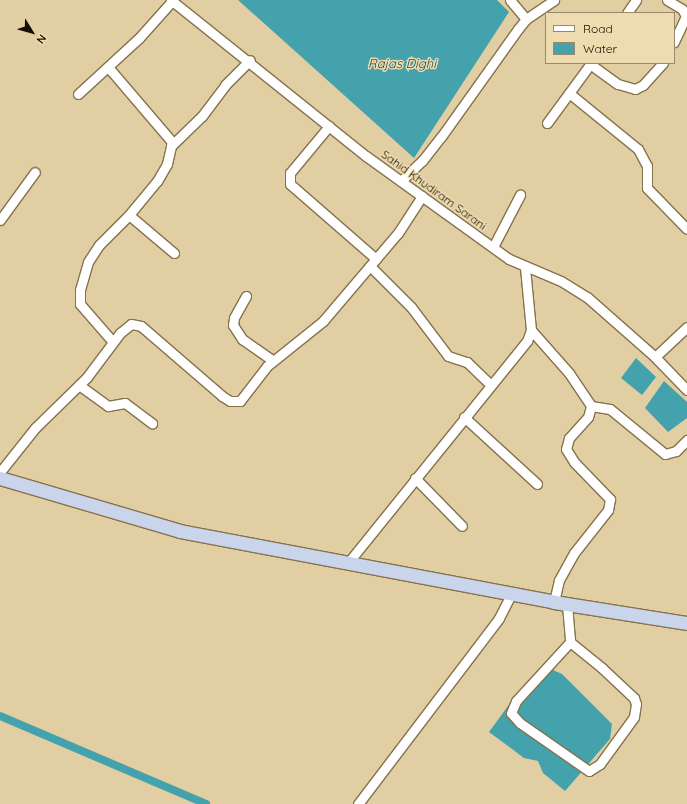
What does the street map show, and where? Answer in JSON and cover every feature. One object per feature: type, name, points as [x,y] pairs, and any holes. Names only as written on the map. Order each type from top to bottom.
[{"type":"highway","points":[[0,478],[94,508],[180,531],[560,604],[687,623]]},
{"type":"street","points":[[78,94],[108,67],[172,0]]},
{"type":"street","name":"Sahid Khudiram Sarani","points":[[172,0],[250,60],[329,126],[401,182],[525,268],[561,281],[587,297],[655,357],[687,390]]},
{"type":"street","points":[[510,0],[526,19]]},
{"type":"street","points":[[401,182],[422,161],[526,19],[554,0]]},
{"type":"street","points":[[628,12],[636,0]]},
{"type":"street","points":[[672,1],[682,9],[686,16],[675,40]]},
{"type":"street","points":[[171,146],[202,116],[225,86],[250,60]]},
{"type":"street","points":[[547,123],[589,64]]},
{"type":"street","points":[[591,64],[618,84],[635,89],[643,85],[662,64]]},
{"type":"street","points":[[108,67],[172,142],[165,169],[129,216],[93,253],[80,290],[79,300],[85,312],[113,342]]},
{"type":"street","points":[[569,93],[638,149],[647,166],[647,188],[687,229]]},
{"type":"street","points":[[329,126],[290,173],[290,184],[376,259]]},
{"type":"street","points":[[0,220],[35,172]]},
{"type":"street","points":[[493,247],[520,195]]},
{"type":"street","points":[[0,472],[35,428],[79,385],[126,326],[136,324],[222,396],[235,402],[246,395],[263,371],[273,361],[324,321],[398,233],[422,196]]},
{"type":"street","points":[[129,216],[174,253]]},
{"type":"street","points":[[370,266],[411,307],[448,356],[467,362],[490,385]]},
{"type":"street","points":[[347,564],[464,417],[527,341],[531,330],[525,268]]},
{"type":"street","points":[[246,296],[234,318],[233,325],[242,339],[273,361]]},
{"type":"street","points":[[655,357],[687,327]]},
{"type":"street","points":[[531,330],[569,373],[592,406],[610,409],[665,454],[676,451],[687,440]]},
{"type":"street","points":[[79,385],[108,406],[125,403],[152,423]]},
{"type":"street","points":[[570,642],[516,701],[511,713],[526,727],[589,771],[600,764],[634,717],[636,704],[634,698],[602,668],[570,642],[560,604],[559,580],[574,553],[608,510],[609,505],[606,493],[574,462],[566,450],[569,438],[588,417],[592,406]]},
{"type":"street","points":[[464,417],[537,484]]},
{"type":"street","points":[[415,478],[462,526]]},
{"type":"street","points":[[358,804],[499,618],[511,594]]},
{"type":"water","name":"Rajas Dighi","points":[[238,0],[497,0],[509,12],[414,158]]},
{"type":"water","points":[[636,358],[656,377],[642,395],[621,378]]},
{"type":"water","points":[[664,381],[687,402],[687,418],[668,432],[645,408]]},
{"type":"water","points":[[544,666],[562,674],[612,724],[610,739],[565,791],[543,773],[538,761],[524,758],[489,732],[513,699]]},
{"type":"waterway","points":[[0,716],[206,804]]}]
